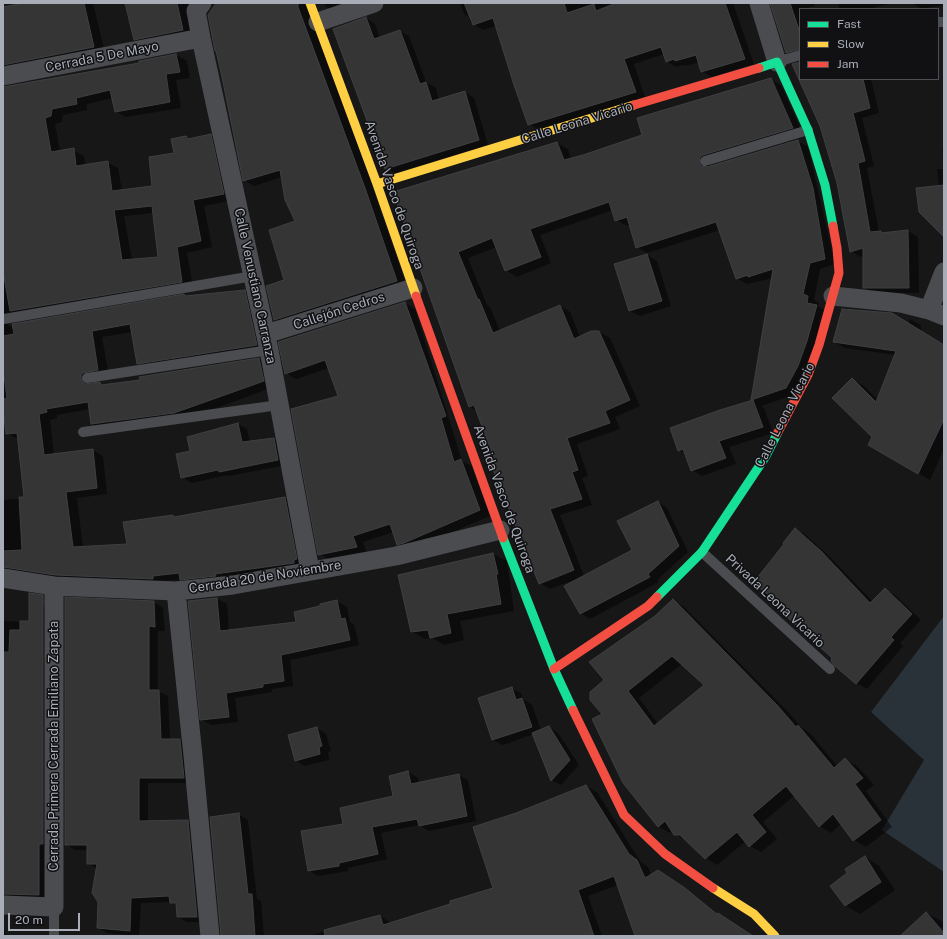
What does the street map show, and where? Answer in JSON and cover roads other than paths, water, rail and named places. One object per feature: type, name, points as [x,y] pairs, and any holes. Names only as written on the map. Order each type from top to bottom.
[{"type":"street","name":"Calle Venustiano Carranza","points":[[202,3],[196,11],[201,38],[217,118],[254,276],[310,571]]},
{"type":"street","name":"Avenida Vasco de Quiroga","points":[[310,3],[377,184],[500,530],[554,669],[624,815],[665,854],[710,886],[754,914],[775,936]]},
{"type":"street","points":[[318,22],[374,3]]},
{"type":"street","name":"Calle Leona Vicario","points":[[554,669],[648,606],[702,552],[766,456],[808,375],[833,296],[839,273],[837,248],[825,185],[808,130],[777,62],[759,3]]},
{"type":"street","name":"Cerrada 5 De Mayo","points":[[3,76],[201,38]]},
{"type":"street","name":"Calle Leona Vicario","points":[[377,184],[777,62]]},
{"type":"street","points":[[833,296],[901,303],[937,313],[944,272]]},
{"type":"street","name":"Callejón Cedros","points":[[267,342],[413,288]]},
{"type":"street","name":"Cerrada 20 de Noviembre","points":[[3,578],[54,586],[176,591],[233,585],[396,556],[500,530]]},
{"type":"street","name":"Cerrada Primera Cerrada Emiliano Zapata","points":[[54,586],[54,907]]},
{"type":"street","points":[[176,591],[210,936]]},
{"type":"street","points":[[3,905],[54,907]]},
{"type":"lane","points":[[777,62],[799,55]]},
{"type":"lane","points":[[705,161],[808,130]]},
{"type":"lane","points":[[4,319],[254,276]]},
{"type":"lane","points":[[87,378],[267,342]]},
{"type":"lane","points":[[83,432],[279,405]]},
{"type":"lane","name":"Privada Leona Vicario","points":[[702,552],[830,669]]},
{"type":"lane","points":[[54,907],[54,936]]}]
